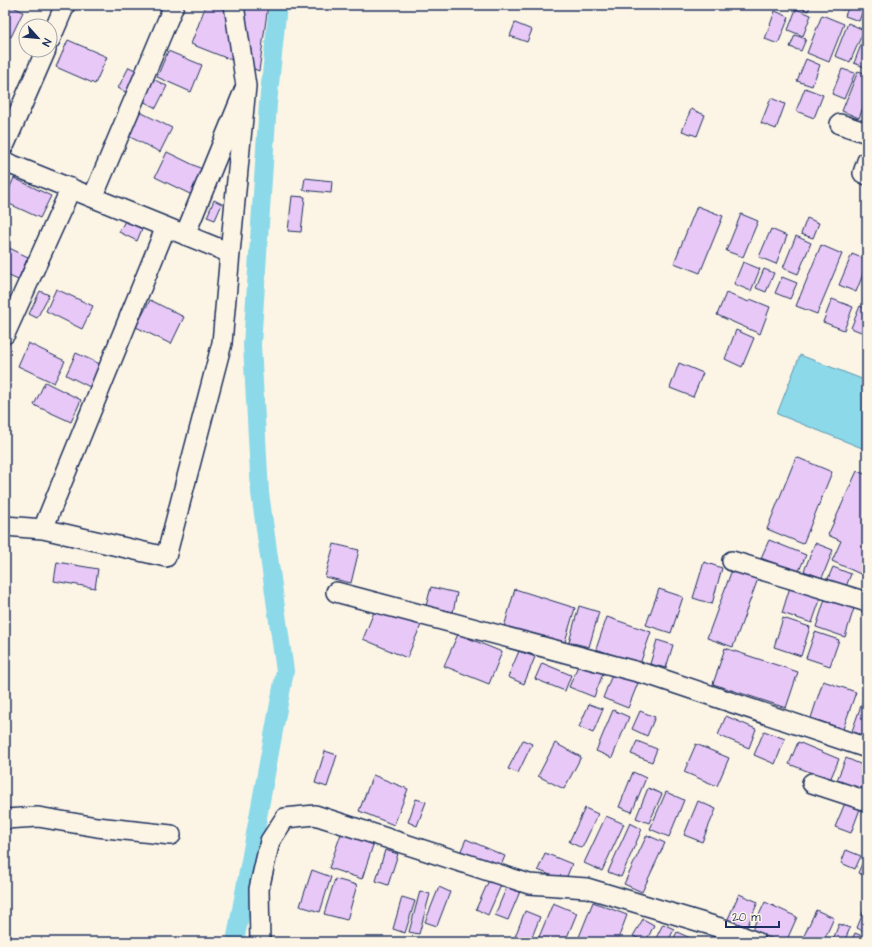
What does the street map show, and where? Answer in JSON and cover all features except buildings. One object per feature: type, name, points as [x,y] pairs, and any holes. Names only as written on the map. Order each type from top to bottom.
[{"type":"street","points":[[58,21],[65,5]]},
{"type":"street","points":[[93,197],[174,5]]},
{"type":"street","points":[[5,526],[43,529],[166,556],[222,344],[246,86],[234,5]]},
{"type":"street","points":[[5,144],[43,58]]},
{"type":"street","points":[[185,235],[246,86]]},
{"type":"street","points":[[840,124],[867,133]]},
{"type":"street","points":[[867,161],[863,174],[867,174]]},
{"type":"street","points":[[5,162],[230,253]]},
{"type":"street","points":[[5,334],[71,188]]},
{"type":"street","points":[[43,529],[166,227]]},
{"type":"street","points":[[732,561],[867,602]]},
{"type":"street","points":[[336,592],[653,676],[867,748]]},
{"type":"street","points":[[812,783],[867,801]]},
{"type":"street","points":[[260,942],[259,889],[270,841],[285,818],[315,815],[529,884],[587,888],[724,929],[756,942]]},
{"type":"street","points":[[5,819],[38,817],[97,827],[171,835]]},
{"type":"water","points":[[800,355],[867,381],[867,450],[777,414]]},
{"type":"waterway","points":[[235,942],[285,671],[260,493],[252,345],[268,104],[278,5]]}]
